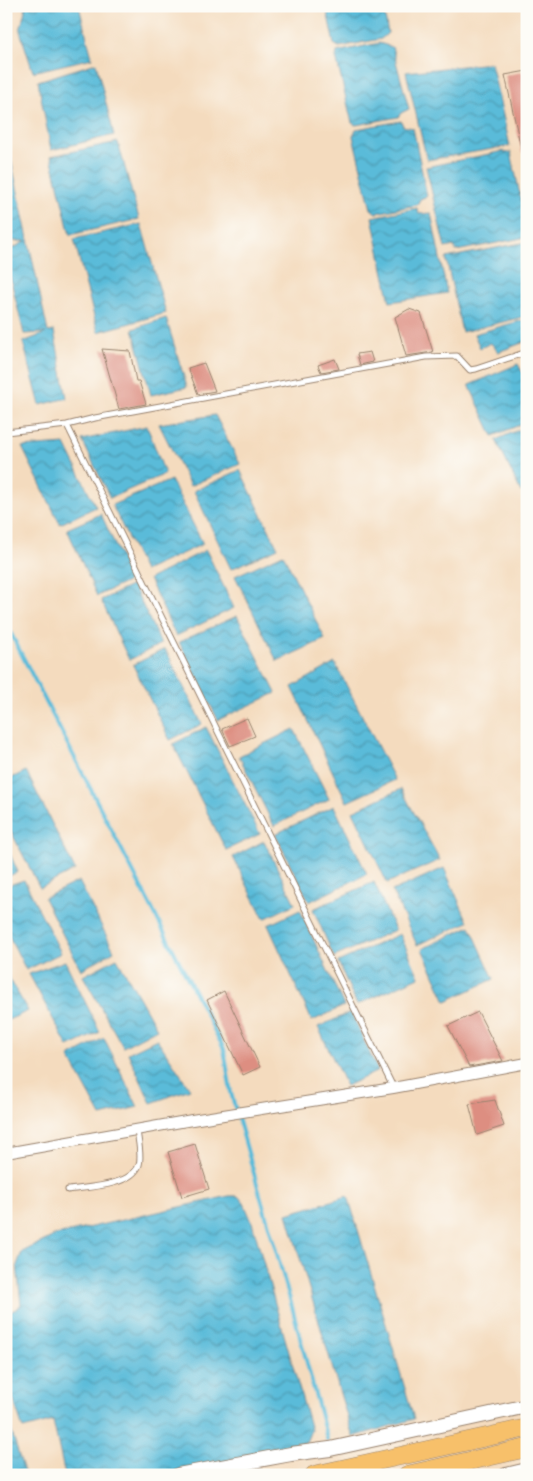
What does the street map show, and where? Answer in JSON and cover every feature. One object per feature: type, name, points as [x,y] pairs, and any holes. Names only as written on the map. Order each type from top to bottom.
[{"type":"highway","points":[[314,1475],[527,1428]]},
{"type":"highway","points":[[407,1475],[527,1448]]},
{"type":"street","points":[[6,1153],[393,1088],[527,1063]]},
{"type":"street","points":[[178,1475],[330,1448],[527,1406]]},
{"type":"street","points":[[506,1475],[527,1470]]},
{"type":"lane","points":[[6,432],[68,426],[96,418],[416,359],[457,356],[470,370],[527,352]]},
{"type":"lane","points":[[68,426],[393,1088]]},
{"type":"lane","points":[[68,1190],[117,1182],[126,1179],[134,1173],[140,1163],[137,1130]]},
{"type":"water","points":[[26,6],[79,6],[92,58],[33,72],[20,31]]},
{"type":"water","points":[[326,6],[383,6],[388,33],[381,39],[339,47],[334,44]]},
{"type":"water","points":[[379,43],[392,47],[409,109],[398,117],[356,125],[352,123],[336,57],[337,52]]},
{"type":"water","points":[[96,63],[114,135],[51,150],[38,81]]},
{"type":"water","points":[[491,63],[510,146],[427,160],[406,72]]},
{"type":"water","points":[[401,121],[403,126],[413,128],[427,196],[420,199],[417,205],[376,213],[371,209],[353,136],[356,129]]},
{"type":"water","points":[[118,142],[139,219],[70,235],[51,156]]},
{"type":"water","points":[[504,151],[505,153],[511,152],[527,237],[456,251],[454,246],[445,248],[426,167]]},
{"type":"water","points":[[10,155],[48,332],[54,331],[67,398],[40,405],[23,342],[46,333],[24,334],[6,260],[6,252],[26,241],[6,241],[6,156]]},
{"type":"water","points":[[417,208],[419,214],[431,213],[447,293],[390,302],[372,217]]},
{"type":"water","points":[[141,224],[166,313],[98,332],[74,239]]},
{"type":"water","points":[[527,242],[527,316],[462,332],[446,258]]},
{"type":"water","points":[[166,318],[187,387],[151,395],[133,329]]},
{"type":"water","points":[[527,319],[527,341],[498,352],[491,343],[480,348],[474,334]]},
{"type":"water","points":[[518,364],[527,381],[527,422],[493,436],[469,385]]},
{"type":"water","points":[[215,415],[240,464],[190,486],[159,424]]},
{"type":"water","points":[[147,426],[165,474],[110,498],[82,440]]},
{"type":"water","points":[[527,426],[527,489],[521,492],[496,440]]},
{"type":"water","points":[[65,444],[96,507],[60,524],[22,447]]},
{"type":"water","points":[[240,470],[278,548],[231,569],[194,491]]},
{"type":"water","points":[[171,480],[203,544],[144,571],[112,505]]},
{"type":"water","points":[[101,514],[131,580],[97,596],[67,529]]},
{"type":"water","points":[[206,550],[234,608],[176,636],[149,579]]},
{"type":"water","points":[[283,554],[325,639],[277,661],[235,576]]},
{"type":"water","points":[[133,585],[161,644],[129,660],[101,600]]},
{"type":"water","points":[[237,616],[276,693],[218,720],[179,642]]},
{"type":"water","points":[[165,649],[202,724],[170,740],[133,665]]},
{"type":"water","points":[[335,663],[395,780],[347,802],[292,687]]},
{"type":"water","points":[[206,727],[260,834],[226,850],[173,744]]},
{"type":"water","points":[[294,729],[329,799],[274,826],[239,756]]},
{"type":"water","points":[[26,771],[75,870],[40,888],[6,822],[6,781]]},
{"type":"water","points":[[401,789],[440,860],[387,883],[353,811]]},
{"type":"water","points":[[334,806],[367,874],[309,902],[275,834]]},
{"type":"water","points":[[264,841],[295,904],[264,919],[233,857]]},
{"type":"water","points":[[6,845],[18,872],[6,877]]},
{"type":"water","points":[[444,868],[468,922],[417,945],[392,891]]},
{"type":"water","points":[[24,880],[61,953],[26,970],[6,930],[6,886]]},
{"type":"water","points":[[79,881],[114,951],[81,970],[44,898]]},
{"type":"water","points":[[374,882],[395,930],[334,957],[313,909]]},
{"type":"water","points":[[300,910],[344,1006],[312,1021],[268,925]]},
{"type":"water","points":[[470,926],[494,979],[446,1001],[422,949]]},
{"type":"water","points":[[400,934],[419,977],[357,1005],[338,962]]},
{"type":"water","points":[[117,958],[157,1029],[123,1047],[83,976]]},
{"type":"water","points":[[65,961],[100,1032],[68,1047],[29,974]]},
{"type":"water","points":[[6,975],[28,1011],[6,1021]]},
{"type":"water","points":[[351,1012],[378,1071],[346,1086],[318,1027]]},
{"type":"water","points":[[104,1038],[138,1107],[101,1116],[69,1057]]},
{"type":"water","points":[[157,1039],[190,1089],[151,1103],[128,1053]]},
{"type":"water","points":[[229,1196],[238,1196],[244,1203],[252,1222],[311,1430],[302,1452],[188,1475],[65,1475],[53,1421],[23,1429],[6,1377],[6,1314],[18,1308],[21,1304],[17,1265],[22,1252],[56,1235]]},
{"type":"water","points":[[348,1196],[414,1419],[353,1437],[287,1214]]},
{"type":"water","points":[[6,1414],[25,1475],[6,1475]]},
{"type":"building","points":[[527,71],[527,153],[522,153],[505,75]]},
{"type":"building","points":[[409,309],[421,313],[433,352],[406,356],[395,317]]},
{"type":"building","points":[[102,349],[130,351],[136,381],[139,381],[146,404],[119,409]]},
{"type":"building","points":[[370,352],[373,362],[360,365],[357,354]]},
{"type":"building","points":[[335,359],[339,369],[321,372],[318,365]]},
{"type":"building","points":[[204,363],[215,391],[198,394],[188,368]]},
{"type":"building","points":[[247,718],[255,736],[230,746],[222,729]]},
{"type":"building","points":[[224,991],[260,1067],[243,1075],[207,1000]]},
{"type":"building","points":[[478,1012],[503,1061],[469,1067],[448,1026]]},
{"type":"building","points":[[495,1100],[504,1126],[477,1135],[469,1104]]},
{"type":"building","points":[[195,1144],[209,1189],[182,1197],[168,1152]]},
{"type":"waterway","points":[[6,624],[224,1049],[231,1093],[291,1303],[327,1439]]}]
